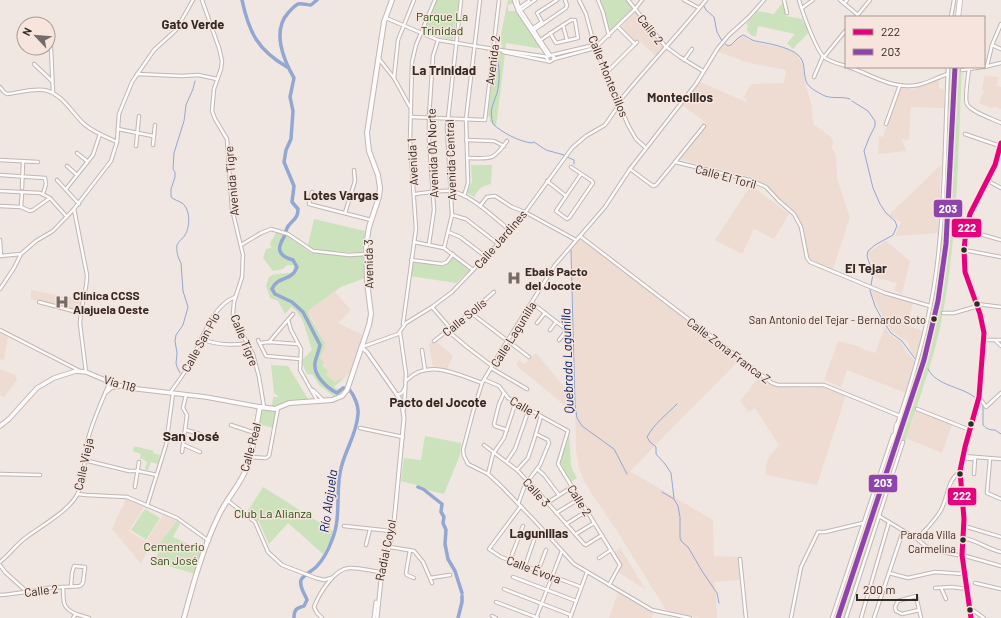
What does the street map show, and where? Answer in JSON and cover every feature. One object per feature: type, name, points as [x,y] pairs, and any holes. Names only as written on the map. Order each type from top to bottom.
[{"type":"highway","points":[[958,16],[960,0]]},
{"type":"highway","points":[[838,618],[924,360],[935,315],[946,244],[954,68]]},
{"type":"highway","points":[[889,466],[897,425]]},
{"type":"main road","name":"Avenida 3","points":[[262,407],[278,408],[289,403],[318,402],[339,398],[347,389],[362,347],[371,318],[366,254],[368,233],[380,191],[378,175],[369,151],[367,133],[385,18],[392,0]]},
{"type":"main road","points":[[971,618],[962,555],[964,508],[960,471],[979,398],[983,340],[982,322],[965,272],[964,250],[966,230],[971,210],[988,181],[995,165],[1001,144]]},
{"type":"main road","name":"Vía 118","points":[[0,426],[12,416],[30,394],[41,385],[60,375],[78,371],[86,372],[120,386],[224,399],[262,407]]},
{"type":"main road","points":[[106,392],[112,387],[120,386]]},
{"type":"main road","name":"Calle Real","points":[[184,618],[193,586],[218,518],[246,469],[262,407]]},
{"type":"street","points":[[0,289],[14,268],[21,254],[36,241],[53,231],[67,217],[79,204],[111,162],[117,142],[122,106],[132,82],[156,47],[176,30],[193,0]]},
{"type":"street","name":"Avenida Tigre","points":[[202,0],[219,48],[221,66],[212,98],[212,111],[227,139],[232,208],[243,255],[243,270],[235,296]]},
{"type":"street","points":[[394,78],[398,40],[414,0]]},
{"type":"street","name":"Avenida 1","points":[[402,328],[416,222],[410,141],[413,57],[434,0]]},
{"type":"street","name":"Avenida Central","points":[[444,248],[452,214],[447,141],[448,118],[461,0]]},
{"type":"street","points":[[464,196],[468,183],[466,119],[480,0]]},
{"type":"street","name":"Avenida 2","points":[[466,119],[485,120],[499,0]]},
{"type":"street","points":[[514,0],[516,8],[533,29],[539,41]]},
{"type":"street","points":[[517,0],[526,21],[549,56],[554,59]]},
{"type":"street","points":[[520,9],[530,1],[535,0]]},
{"type":"street","points":[[543,23],[537,14],[556,0]]},
{"type":"street","points":[[533,29],[567,7],[565,0]]},
{"type":"street","name":"Calle Montecillos","points":[[579,0],[587,17],[594,47],[619,104],[636,139],[646,148]]},
{"type":"street","points":[[598,0],[603,12],[609,36]]},
{"type":"street","name":"Calle 2","points":[[628,0],[667,48],[703,71]]},
{"type":"street","points":[[493,49],[551,62],[554,59],[594,47],[609,36],[642,0]]},
{"type":"street","points":[[684,0],[699,8]]},
{"type":"street","name":"Calle Jardines","points":[[400,332],[409,320],[432,307],[452,292],[510,231],[574,147],[586,136],[605,125],[636,81],[667,48],[706,0]]},
{"type":"street","name":"Calle Lagunilla","points":[[690,618],[652,610],[574,564],[488,474],[470,466],[464,459],[463,453],[473,412],[484,382],[559,260],[605,208],[630,169],[691,91],[715,51],[764,0]]},
{"type":"street","points":[[784,0],[787,13]]},
{"type":"street","points":[[799,0],[808,25],[823,56],[845,66]]},
{"type":"street","points":[[802,8],[813,0]]},
{"type":"street","points":[[840,0],[857,16],[870,0]]},
{"type":"street","points":[[844,3],[847,0]]},
{"type":"street","points":[[951,16],[954,0]]},
{"type":"street","points":[[385,18],[438,40],[493,49],[549,56],[594,47]]},
{"type":"street","points":[[539,41],[550,33],[573,19],[578,38],[556,43],[550,33]]},
{"type":"street","points":[[985,64],[1001,24]]},
{"type":"street","points":[[563,25],[567,40]]},
{"type":"street","points":[[606,73],[636,43],[618,27]]},
{"type":"street","points":[[814,77],[823,56],[845,31]]},
{"type":"street","name":"Avenida 0A Norte","points":[[429,244],[434,215],[428,140],[433,54],[438,40]]},
{"type":"street","points":[[992,45],[1001,49]]},
{"type":"street","points":[[684,60],[692,49]]},
{"type":"street","points":[[51,56],[53,93]]},
{"type":"street","points":[[548,61],[549,56]]},
{"type":"street","points":[[378,59],[394,78],[411,107]]},
{"type":"street","points":[[985,67],[1001,63]]},
{"type":"street","points":[[34,64],[52,81]]},
{"type":"street","points":[[851,68],[888,84],[900,85],[918,85],[948,74]]},
{"type":"street","points":[[832,618],[900,416],[920,351],[930,306],[940,237],[948,68]]},
{"type":"street","points":[[962,70],[976,68]]},
{"type":"street","points":[[968,69],[966,100],[968,106],[980,114],[1001,122]]},
{"type":"street","points":[[388,70],[394,70]]},
{"type":"street","points":[[137,74],[182,76],[198,75],[217,79]]},
{"type":"street","points":[[886,124],[900,85]]},
{"type":"street","points":[[0,87],[7,94],[36,90],[43,90],[53,93],[62,100],[84,124],[117,142]]},
{"type":"street","points":[[405,97],[408,98],[411,95]]},
{"type":"street","points":[[136,146],[139,116]]},
{"type":"street","points":[[411,117],[466,119]]},
{"type":"street","points":[[153,145],[155,125]]},
{"type":"street","points":[[630,169],[652,186],[655,186],[704,126]]},
{"type":"street","points":[[118,129],[153,136]]},
{"type":"street","points":[[66,189],[94,152],[100,134]]},
{"type":"street","points":[[965,134],[1001,144]]},
{"type":"street","points":[[466,140],[494,141],[504,146]]},
{"type":"street","points":[[467,158],[494,157],[507,141]]},
{"type":"street","points":[[77,154],[87,161]]},
{"type":"street","points":[[0,160],[38,162]]},
{"type":"street","points":[[22,188],[23,162]]},
{"type":"street","name":"Calle El Toril","points":[[674,162],[750,180],[766,187],[794,214],[801,228],[807,258],[810,262],[885,293],[930,306]]},
{"type":"street","points":[[67,166],[77,174]]},
{"type":"street","points":[[571,167],[581,174],[592,182],[570,218],[567,219],[557,213],[557,210],[581,174]]},
{"type":"street","points":[[345,214],[355,181],[354,170]]},
{"type":"street","points":[[0,175],[45,178],[45,188],[43,194]]},
{"type":"street","points":[[56,180],[79,204]]},
{"type":"street","points":[[988,181],[1001,188]]},
{"type":"street","points":[[547,182],[566,196]]},
{"type":"street","points":[[0,191],[43,194],[50,198],[67,217]]},
{"type":"street","points":[[414,194],[451,191],[464,196],[480,206],[510,231]]},
{"type":"street","points":[[21,207],[22,192]]},
{"type":"street","points":[[312,192],[309,204],[371,220]]},
{"type":"street","points":[[480,206],[486,198],[495,196],[512,207],[525,212],[576,240]]},
{"type":"street","points":[[0,206],[21,207],[27,211],[33,210],[50,198]]},
{"type":"street","points":[[74,209],[87,274],[87,285],[80,324],[86,372]]},
{"type":"street","points":[[452,214],[466,219],[497,244]]},
{"type":"street","points":[[241,245],[267,230],[274,230],[288,234],[313,251],[348,255],[366,254]]},
{"type":"street","points":[[966,230],[1001,240]]},
{"type":"street","points":[[448,232],[460,236],[485,256]]},
{"type":"street","name":"Calle Zona Franca Z","points":[[580,236],[772,383],[778,385],[824,385],[900,416]]},
{"type":"street","points":[[0,241],[1,256],[21,254]]},
{"type":"street","points":[[414,242],[444,248],[473,270]]},
{"type":"street","points":[[964,250],[1001,256]]},
{"type":"street","points":[[411,260],[442,264],[447,262],[453,254]]},
{"type":"street","name":"Calle Solís","points":[[434,341],[469,314],[494,292]]},
{"type":"street","name":"Calle San Pío","points":[[171,393],[189,365],[201,339],[221,306],[235,296]]},
{"type":"street","name":"Calle Tigre","points":[[235,296],[233,306],[234,318],[255,359],[262,407]]},
{"type":"street","points":[[40,302],[81,312]]},
{"type":"street","points":[[532,303],[567,330],[560,340]]},
{"type":"street","points":[[943,313],[954,313],[977,304],[1001,307]]},
{"type":"street","points":[[432,307],[453,336],[492,367],[527,389]]},
{"type":"street","points":[[537,323],[545,313]]},
{"type":"street","points":[[269,342],[294,314]]},
{"type":"street","points":[[469,314],[475,316],[529,357]]},
{"type":"street","points":[[404,317],[406,320],[409,320]]},
{"type":"street","points":[[288,320],[291,330],[301,349],[300,370],[318,402]]},
{"type":"street","points":[[550,330],[556,322]]},
{"type":"street","points":[[0,330],[78,371]]},
{"type":"street","points":[[362,347],[396,335],[400,332],[407,380],[404,408]]},
{"type":"street","points":[[201,339],[217,344],[248,344]]},
{"type":"street","points":[[258,340],[266,356],[300,359]]},
{"type":"street","points":[[983,340],[1001,340]]},
{"type":"street","points":[[995,341],[1001,346]]},
{"type":"street","points":[[260,343],[269,342],[298,344]]},
{"type":"street","name":"Radial Coyol","points":[[362,347],[398,396],[404,408],[404,428],[392,531],[380,580],[377,602]]},
{"type":"street","points":[[407,380],[412,375],[425,370],[422,350]]},
{"type":"street","name":"Calle 1","points":[[425,370],[442,369],[499,386],[508,398],[516,401],[568,431],[558,465]]},
{"type":"street","name":"Calle Vieja","points":[[0,562],[24,539],[56,516],[78,494],[91,431],[110,382]]},
{"type":"street","points":[[398,396],[406,387]]},
{"type":"street","points":[[311,389],[324,401]]},
{"type":"street","points":[[979,398],[986,406],[1001,392]]},
{"type":"street","points":[[147,506],[168,437],[171,393]]},
{"type":"street","points":[[504,393],[499,404],[494,424],[495,426],[507,430]]},
{"type":"street","points":[[182,452],[188,415],[183,408],[186,394]]},
{"type":"street","points":[[488,474],[494,452],[502,441],[507,430],[516,401]]},
{"type":"street","points":[[250,457],[268,457],[278,408]]},
{"type":"street","points":[[507,461],[515,449],[528,409]]},
{"type":"street","points":[[917,409],[970,430]]},
{"type":"street","points":[[517,470],[528,458],[541,416]]},
{"type":"street","points":[[231,425],[255,433]]},
{"type":"street","points":[[360,428],[403,437]]},
{"type":"street","points":[[186,430],[200,434]]},
{"type":"street","points":[[519,505],[525,485],[537,469],[549,441],[536,434]]},
{"type":"street","points":[[846,618],[903,442]]},
{"type":"street","points":[[184,445],[200,452]]},
{"type":"street","name":"Calle 3","points":[[484,445],[517,470],[585,545],[602,535]]},
{"type":"street","points":[[963,457],[1001,459]]},
{"type":"street","points":[[974,474],[975,458]]},
{"type":"street","points":[[990,458],[987,493],[1001,499]]},
{"type":"street","points":[[84,460],[129,471],[138,470],[157,475]]},
{"type":"street","points":[[135,487],[140,462]]},
{"type":"street","name":"Calle 2","points":[[558,465],[602,535]]},
{"type":"street","points":[[537,469],[544,475],[559,495]]},
{"type":"street","points":[[917,539],[940,511],[953,477],[960,471]]},
{"type":"street","points":[[0,474],[40,475]]},
{"type":"street","points":[[547,503],[572,487]]},
{"type":"street","points":[[78,494],[127,497],[177,518],[209,541]]},
{"type":"street","points":[[556,513],[579,499]]},
{"type":"street","points":[[227,500],[256,522],[270,555],[283,566],[324,580],[331,578]]},
{"type":"street","name":"Calle Évora","points":[[519,505],[489,548],[496,555],[581,587]]},
{"type":"street","points":[[566,524],[587,511]]},
{"type":"street","points":[[879,516],[917,539],[931,550],[962,555],[1001,566]]},
{"type":"street","points":[[861,618],[889,522]]},
{"type":"street","points":[[576,534],[594,523]]},
{"type":"street","points":[[791,618],[801,567],[818,532],[825,532],[863,523]]},
{"type":"street","points":[[344,526],[392,531]]},
{"type":"street","points":[[510,560],[523,526]]},
{"type":"street","points":[[964,526],[1001,537]]},
{"type":"street","points":[[366,545],[370,528]]},
{"type":"street","points":[[874,618],[903,531]]},
{"type":"street","points":[[602,535],[620,564],[610,585]]},
{"type":"street","points":[[524,566],[535,537]]},
{"type":"street","points":[[963,538],[972,539],[980,544],[1001,552]]},
{"type":"street","points":[[388,548],[410,550],[418,555],[423,562],[432,583]]},
{"type":"street","points":[[410,550],[406,573],[414,578]]},
{"type":"street","points":[[538,570],[546,550]]},
{"type":"street","points":[[599,558],[611,550]]},
{"type":"street","points":[[496,602],[537,618],[541,603],[562,551]]},
{"type":"street","points":[[740,559],[746,618]]},
{"type":"street","name":"Radial Coyol","points":[[376,618],[380,572],[385,560]]},
{"type":"street","points":[[0,565],[5,572],[26,592]]},
{"type":"street","name":"Calle 2","points":[[0,595],[71,587],[82,585],[85,566],[74,566],[71,587]]},
{"type":"street","points":[[322,618],[314,607],[334,575],[347,568],[380,572],[380,580]]},
{"type":"street","points":[[504,589],[570,616],[587,572]]},
{"type":"street","points":[[890,573],[908,578],[935,572],[964,574]]},
{"type":"street","points":[[430,578],[450,575]]},
{"type":"street","points":[[513,577],[576,601]]},
{"type":"street","points":[[324,580],[327,582],[326,586]]},
{"type":"street","points":[[975,583],[1001,590]]},
{"type":"street","points":[[935,588],[952,586],[967,589]]},
{"type":"street","points":[[63,587],[65,606],[76,614],[89,618]]},
{"type":"street","points":[[941,588],[946,599]]},
{"type":"street","points":[[919,610],[902,614],[895,609],[895,605],[898,601],[916,596],[921,618]]},
{"type":"street","points":[[970,608],[984,618]]},
{"type":"street","points":[[73,618],[76,614]]},
{"type":"street","points":[[492,616],[496,618]]},
{"type":"shaded area","points":[[634,13],[636,13],[664,49],[657,57],[638,39],[635,41],[621,27]]},
{"type":"shaded area","points":[[744,37],[754,42],[787,49],[794,52],[798,56],[803,66],[805,84],[812,106],[813,124],[831,137],[833,141],[832,148],[836,155],[837,178],[849,215],[849,220],[833,269],[813,261],[808,256],[804,228],[795,212],[767,187],[754,178],[678,159],[707,124],[682,105],[700,82],[746,102],[747,100],[743,98],[751,84],[784,83],[786,70],[749,63],[717,51],[723,44],[728,46],[731,45],[740,38]]},
{"type":"shaded area","points":[[985,74],[986,76],[998,77],[997,86],[1001,87],[1001,109],[995,106],[992,108],[979,103],[984,91],[982,90]]},
{"type":"shaded area","points":[[939,79],[939,88],[944,89],[944,108],[911,107],[909,140],[902,139],[906,151],[878,154],[879,136],[883,137],[900,87],[913,89]]},
{"type":"shaded area","points":[[941,165],[938,233],[895,236],[901,222],[890,216],[890,214]]},
{"type":"shaded area","points":[[751,185],[789,214],[774,239],[754,229],[742,254],[715,240]]},
{"type":"shaded area","points":[[580,238],[739,360],[630,471],[713,520],[714,556],[739,557],[740,580],[715,582],[717,618],[699,618],[666,610],[617,531],[586,485],[579,469],[576,451],[572,247]]},
{"type":"shaded area","points":[[886,241],[910,261],[902,294],[894,290],[897,283],[874,277],[875,272],[873,263],[869,257],[869,252]]},
{"type":"shaded area","points":[[871,288],[884,294],[913,303],[907,325],[923,331],[917,358],[912,353],[908,342],[892,331],[884,319],[871,293]]},
{"type":"shaded area","name":"Clínica CCSS Alajuela Oeste","points":[[31,290],[83,300],[80,312],[31,299]]},
{"type":"shaded area","points":[[335,292],[351,310],[338,323],[363,335],[350,372],[335,382],[326,375],[321,366],[319,358],[324,351],[325,343],[308,311]]},
{"type":"shaded area","points":[[885,327],[890,335],[901,342],[906,352],[916,362],[906,393],[847,370],[841,387],[824,380],[838,341],[875,353]]},
{"type":"shaded area","points":[[0,332],[8,336],[4,360],[0,359]]},
{"type":"shaded area","points":[[432,341],[434,344],[437,342],[453,356],[447,369],[433,367],[429,344]]},
{"type":"shaded area","points":[[536,353],[569,393],[569,409],[516,365],[519,360],[524,364]]},
{"type":"shaded area","points":[[0,369],[15,375],[17,380],[4,397],[0,396]]},
{"type":"shaded area","points":[[759,377],[773,386],[794,386],[801,388],[824,387],[846,395],[817,485],[766,475],[766,465],[769,457],[779,445],[755,408],[749,412],[740,401]]},
{"type":"shaded area","points":[[916,410],[952,425],[942,453],[906,438]]},
{"type":"shaded area","points":[[126,499],[144,507],[129,531],[146,542],[163,515],[177,521],[159,544],[161,546],[156,551],[149,548],[141,564],[112,529]]},
{"type":"shaded area","points":[[620,548],[646,590],[618,572],[622,564],[614,552]]},
{"type":"shaded area","points":[[618,593],[653,613],[652,618],[609,618]]},
{"type":"green space","name":"Parque La Trinidad","points":[[437,0],[459,0],[453,40],[425,31]]},
{"type":"green space","points":[[508,0],[514,0],[514,3],[508,5],[508,11],[516,11],[542,49],[506,43],[505,49],[502,49],[501,34]]},
{"type":"green space","points":[[599,0],[626,0],[634,9],[609,33],[605,13]]},
{"type":"green space","points":[[783,2],[786,16],[802,19],[809,32],[793,49],[787,43],[795,34],[758,26],[756,36],[752,36],[747,30],[748,25],[746,24],[758,11],[774,14]]},
{"type":"green space","points":[[495,51],[505,54],[496,127],[490,121],[490,117],[488,116]]},
{"type":"green space","points":[[949,68],[952,68],[948,189],[939,279],[926,342],[895,440],[931,306],[937,276],[941,247]]},
{"type":"green space","points":[[957,68],[962,68],[955,221],[948,283],[940,329],[921,394],[905,441],[903,441],[845,618],[841,618],[924,370],[939,310],[945,277],[950,223]]},
{"type":"green space","points":[[471,165],[492,165],[491,184],[481,188],[474,197],[467,193],[472,182]]},
{"type":"green space","points":[[314,219],[365,231],[362,253],[312,250],[308,245]]},
{"type":"green space","points":[[277,232],[287,235],[311,253],[363,256],[365,278],[341,287],[308,311],[325,343],[324,351],[319,358],[324,362],[322,366],[328,370],[326,375],[335,382],[346,376],[334,387],[337,389],[346,386],[335,397],[319,385],[313,375],[307,374],[301,361],[312,350],[299,315],[291,307],[285,314],[278,301],[270,298],[266,286],[269,277],[293,272],[294,265],[287,265],[283,269],[273,271],[263,258],[266,249],[271,248],[270,243]]},
{"type":"green space","points":[[453,257],[470,270],[456,283],[410,276],[413,262],[443,266]]},
{"type":"green space","points":[[271,365],[288,366],[308,399],[289,400],[276,406],[272,406],[273,397],[278,397],[274,392]]},
{"type":"green space","points":[[262,409],[276,412],[273,428],[258,424]]},
{"type":"green space","points":[[569,433],[571,464],[577,478],[571,482],[560,462]]},
{"type":"green space","points":[[425,436],[461,443],[460,455],[444,494],[426,490],[424,487],[401,481],[404,458],[421,460]]},
{"type":"green space","points":[[893,439],[890,455],[836,618],[833,618]]},
{"type":"green space","points":[[134,446],[154,451],[153,453],[160,455],[158,464],[151,462],[148,470],[145,469],[147,462],[140,458],[141,454],[133,451]]},
{"type":"green space","name":"Club La Alianza","points":[[263,487],[333,531],[331,539],[323,554],[288,523],[269,544],[259,522],[247,512]]},
{"type":"green space","points":[[145,509],[160,518],[146,540],[131,530]]},
{"type":"green space","name":"Cementerio San José","points":[[177,521],[180,524],[173,537],[203,551],[196,574],[156,562],[158,552],[156,551],[161,546],[159,544]]},
{"type":"waterway","points":[[242,0],[248,22],[256,40],[277,61],[287,67]]},
{"type":"waterway","name":"Río Alajuela","points":[[294,618],[294,613],[296,610],[304,606],[307,600],[301,588],[301,580],[315,568],[326,554],[335,532],[340,473],[355,429],[358,414],[356,401],[349,389],[343,388],[337,393],[329,388],[318,376],[315,363],[320,345],[303,312],[292,302],[275,294],[272,289],[278,282],[292,275],[297,267],[293,260],[285,257],[280,252],[280,246],[287,228],[298,212],[298,209],[292,202],[294,186],[284,162],[286,150],[291,139],[293,111],[290,97],[294,78],[283,54],[280,36],[281,28],[283,20],[295,6],[298,4],[311,5],[317,0]]},
{"type":"waterway","points":[[704,6],[706,10],[714,17],[717,32],[722,41]]},
{"type":"waterway","points":[[724,43],[728,46],[731,45],[743,35],[752,40],[778,46],[794,52],[801,58],[805,78],[807,84],[811,88],[825,96],[850,99]]},
{"type":"waterway","name":"Quebrada Lagunilla","points":[[496,54],[499,68],[499,84],[491,111],[493,124],[516,139],[532,143],[534,142],[546,150],[564,155]]},
{"type":"waterway","points":[[180,373],[176,363],[177,353],[175,341],[176,335],[183,325],[188,307],[183,291],[181,263],[177,245],[187,232],[189,219],[185,206],[171,197],[171,189],[175,177],[175,172],[173,169],[174,153],[184,121],[186,105],[195,81]]},
{"type":"waterway","points":[[852,101],[868,111],[875,121],[875,126],[864,151],[873,188],[880,204],[886,213],[895,221],[897,226],[893,235],[875,245],[868,251],[867,256],[873,274],[870,291],[875,306],[883,321],[891,333],[902,341],[916,360]]},
{"type":"waterway","name":"Quebrada Lagunilla","points":[[567,157],[574,160],[574,164]]},
{"type":"waterway","name":"Quebrada Lagunilla","points":[[571,250],[575,405],[577,418],[582,426],[614,449],[627,474]]},
{"type":"waterway","points":[[928,369],[937,379],[965,391],[977,399]]},
{"type":"waterway","points":[[980,401],[983,406],[983,425],[988,429],[995,430],[1001,434]]},
{"type":"waterway","points":[[674,498],[671,473],[656,454],[656,447],[647,437],[657,423],[677,404]]},
{"type":"waterway","points":[[418,487],[423,489],[442,504],[441,512],[444,517],[443,523],[446,530],[445,544],[448,559],[455,571],[462,593]]},
{"type":"waterway","name":"Quebrada Lagunilla","points":[[662,492],[674,499],[678,506],[680,517],[680,538],[688,547],[717,593],[719,603]]},
{"type":"waterway","points":[[458,618],[462,596]]},
{"type":"transit line","name":"203","points":[[838,618],[924,360],[938,301],[946,244],[955,68]]},
{"type":"transit line","name":"222","points":[[971,618],[962,555],[964,519],[960,471],[979,397],[984,333],[980,314],[965,272],[964,250],[966,230],[970,214],[995,165],[1001,143]]},
{"type":"place","name":"Ebais Pacto del Jocote","points":[[514,278]]},
{"type":"place","name":"Clínica CCSS Alajuela Oeste","points":[[62,302]]},
{"type":"place","name":"San Antonio del Tejar - Bernardo Soto","points":[[934,319]]},
{"type":"place","name":"Parada Villa Carmelina","points":[[963,540]]},
{"type":"district","name":"Gato Verde","points":[[193,24]]},
{"type":"district","name":"La Trinidad","points":[[444,70]]},
{"type":"district","name":"Montecillos","points":[[680,97]]},
{"type":"district","name":"Lotes Vargas","points":[[341,195]]},
{"type":"district","name":"El Tejar","points":[[866,268]]},
{"type":"district","name":"Pacto del Jocote","points":[[438,402]]},
{"type":"district","name":"San José","points":[[191,435]]},
{"type":"district","name":"Lagunillas","points":[[539,533]]}]
